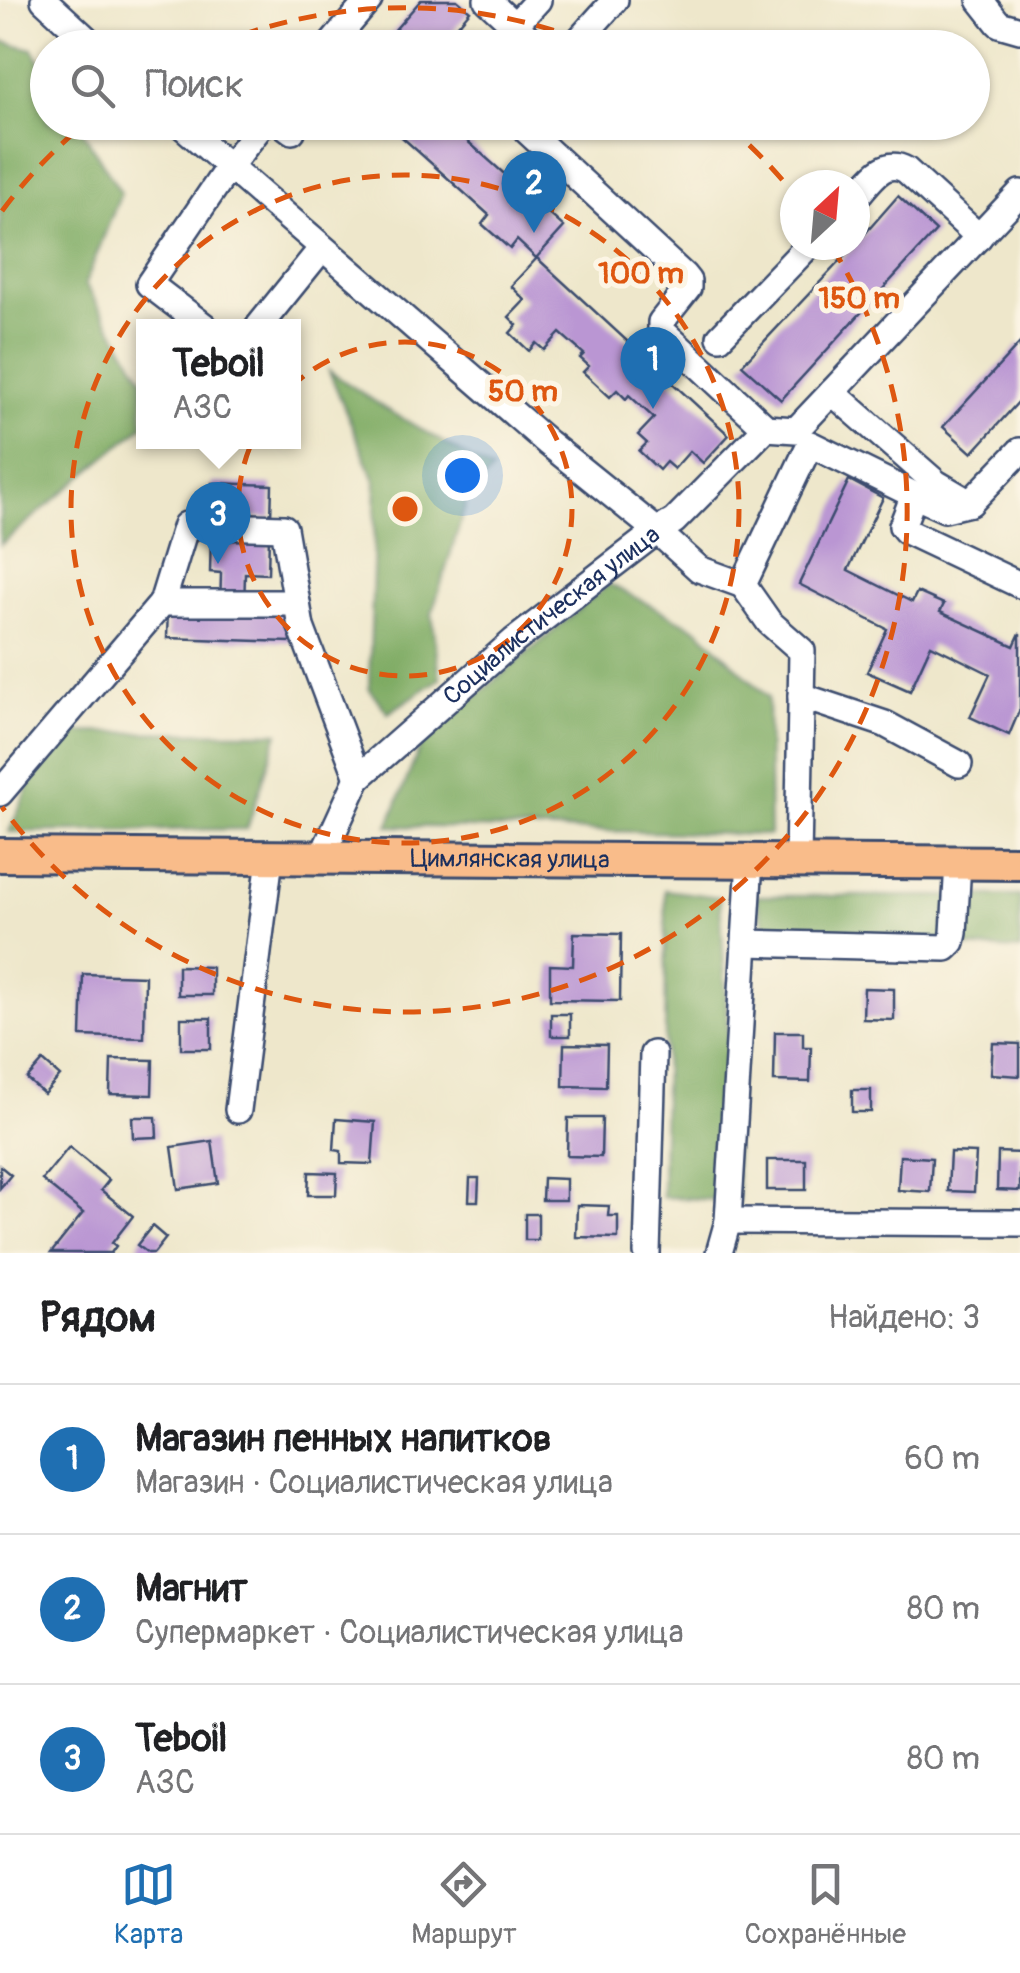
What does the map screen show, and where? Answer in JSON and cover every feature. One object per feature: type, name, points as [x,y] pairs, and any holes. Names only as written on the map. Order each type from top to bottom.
[{"type":"main road","name":"Цимлянская улица","points":[[0,855],[1020,862]]},
{"type":"street","points":[[44,0],[76,30]]},
{"type":"street","points":[[343,30],[369,0]]},
{"type":"street","points":[[487,0],[520,30]]},
{"type":"street","points":[[510,30],[538,0]]},
{"type":"street","points":[[588,30],[616,0]]},
{"type":"street","points":[[980,0],[999,24],[1020,30]]},
{"type":"street","name":"Социалистическая улица","points":[[198,140],[548,443],[656,531],[514,640],[358,778],[321,859]]},
{"type":"street","points":[[195,319],[149,284],[250,140]]},
{"type":"street","points":[[537,140],[688,281],[685,294],[661,322],[662,330],[685,337],[766,428],[803,437],[944,509],[970,503],[1020,451]]},
{"type":"street","points":[[870,182],[889,165],[897,165],[979,237]]},
{"type":"street","points":[[743,585],[803,437],[832,392],[1020,194]]},
{"type":"street","points":[[265,319],[322,248]]},
{"type":"street","points":[[720,337],[795,260]]},
{"type":"street","points":[[832,392],[936,482],[970,503]]},
{"type":"street","points":[[766,428],[674,521],[656,531],[699,569],[743,585],[769,622],[802,650],[798,860]]},
{"type":"street","points":[[914,495],[902,521],[906,531],[1015,574]]},
{"type":"street","points":[[0,793],[162,603],[186,525],[284,528],[301,628],[358,778]]},
{"type":"street","points":[[162,603],[297,603]]},
{"type":"street","points":[[801,696],[884,724],[959,764]]},
{"type":"street","points":[[238,1110],[270,858]]},
{"type":"street","points":[[719,1253],[728,1221],[750,860]]},
{"type":"street","points":[[745,944],[946,948],[954,934],[958,862]]},
{"type":"street","points":[[648,1253],[652,1054]]},
{"type":"street","points":[[728,1221],[1020,1224]]},
{"type":"green space","points":[[0,41],[30,48],[30,140],[88,140],[121,193],[85,284],[136,367],[136,432],[0,545]]},
{"type":"green space","points":[[329,371],[492,471],[468,498],[432,613],[440,679],[388,713],[369,688],[376,483]]},
{"type":"green space","points":[[609,584],[699,630],[768,697],[770,835],[388,826],[422,742]]},
{"type":"green space","points":[[53,732],[278,733],[247,829],[9,832]]},
{"type":"green space","points":[[665,890],[720,897],[738,1201],[662,1197]]},
{"type":"green space","points":[[755,896],[1020,896],[1020,950],[769,938]]},
{"type":"building","points":[[421,0],[457,0],[470,11],[454,30],[395,30]]},
{"type":"building","points":[[405,140],[466,140],[564,227],[536,258],[517,240],[510,249],[482,224],[489,215]]},
{"type":"building","points":[[898,196],[936,231],[781,400],[742,365],[841,260],[870,260],[870,228]]},
{"type":"building","points":[[537,258],[729,435],[703,463],[690,451],[674,469],[666,462],[659,470],[639,451],[647,443],[638,435],[654,418],[629,395],[626,399],[617,390],[610,397],[583,372],[589,366],[580,358],[584,354],[560,333],[544,350],[536,343],[529,351],[510,333],[517,325],[509,317],[525,300],[511,286]]},
{"type":"building","points":[[1020,343],[1020,400],[972,453],[943,427]]},
{"type":"building","points":[[849,480],[883,498],[848,570],[912,602],[917,592],[944,604],[940,612],[1014,646],[1020,633],[1020,709],[1009,735],[970,717],[990,674],[931,645],[910,691],[867,672],[887,629],[799,584]]},
{"type":"building","points":[[212,483],[272,485],[271,518],[211,515]]},
{"type":"building","points":[[211,534],[269,535],[268,574],[245,573],[244,609],[292,610],[291,642],[167,638],[168,607],[220,609],[221,573],[210,572]]},
{"type":"building","points":[[574,933],[621,934],[620,1001],[550,1000],[550,965],[573,966]]},
{"type":"building","points":[[178,966],[212,967],[212,995],[178,995]]},
{"type":"building","points":[[83,974],[145,976],[144,1038],[81,1036]]},
{"type":"building","points":[[864,988],[894,989],[894,1020],[863,1019]]},
{"type":"building","points":[[551,1014],[570,1014],[570,1036],[551,1036]]},
{"type":"building","points":[[181,1018],[211,1018],[211,1049],[181,1049]]},
{"type":"building","points":[[775,1032],[803,1032],[803,1047],[811,1047],[810,1082],[774,1081]]},
{"type":"building","points":[[993,1043],[1020,1044],[1020,1076],[991,1074]]},
{"type":"building","points":[[564,1044],[607,1045],[606,1087],[563,1086]]},
{"type":"building","points":[[111,1059],[153,1060],[152,1095],[110,1094]]},
{"type":"building","points":[[43,1061],[60,1076],[44,1094],[27,1079]]},
{"type":"building","points":[[852,1090],[871,1090],[871,1112],[852,1112]]},
{"type":"building","points":[[132,1117],[156,1117],[157,1137],[133,1138]]},
{"type":"building","points":[[568,1118],[602,1118],[601,1157],[567,1156]]},
{"type":"building","points":[[336,1119],[375,1122],[372,1164],[341,1163],[341,1151],[334,1150]]},
{"type":"building","points":[[212,1141],[218,1183],[178,1189],[172,1147]]},
{"type":"building","points":[[69,1147],[109,1180],[101,1190],[133,1216],[112,1243],[116,1246],[111,1253],[51,1253],[83,1213],[42,1180]]},
{"type":"building","points":[[950,1152],[976,1153],[974,1192],[948,1191]]},
{"type":"building","points":[[998,1152],[1020,1153],[1020,1191],[997,1190]]},
{"type":"building","points":[[900,1156],[932,1158],[930,1192],[898,1190]]},
{"type":"building","points":[[767,1160],[806,1160],[806,1190],[767,1190]]},
{"type":"building","points":[[0,1166],[11,1175],[0,1188]]},
{"type":"building","points":[[309,1172],[337,1173],[336,1195],[308,1195]]},
{"type":"building","points":[[470,1178],[479,1178],[478,1201],[469,1201]]},
{"type":"building","points":[[543,1178],[566,1179],[566,1200],[542,1200]]},
{"type":"building","points":[[577,1205],[609,1206],[608,1216],[618,1216],[618,1238],[576,1237]]},
{"type":"building","points":[[525,1214],[538,1214],[538,1240],[525,1240]]},
{"type":"building","points":[[152,1226],[166,1238],[154,1253],[148,1253],[137,1245]]},
{"type":"place","name":"Магнит","points":[[534,233]]},
{"type":"place","name":"Магазин пенных напитков","points":[[653,409]]},
{"type":"place","name":"Teboil","points":[[218,564]]}]
